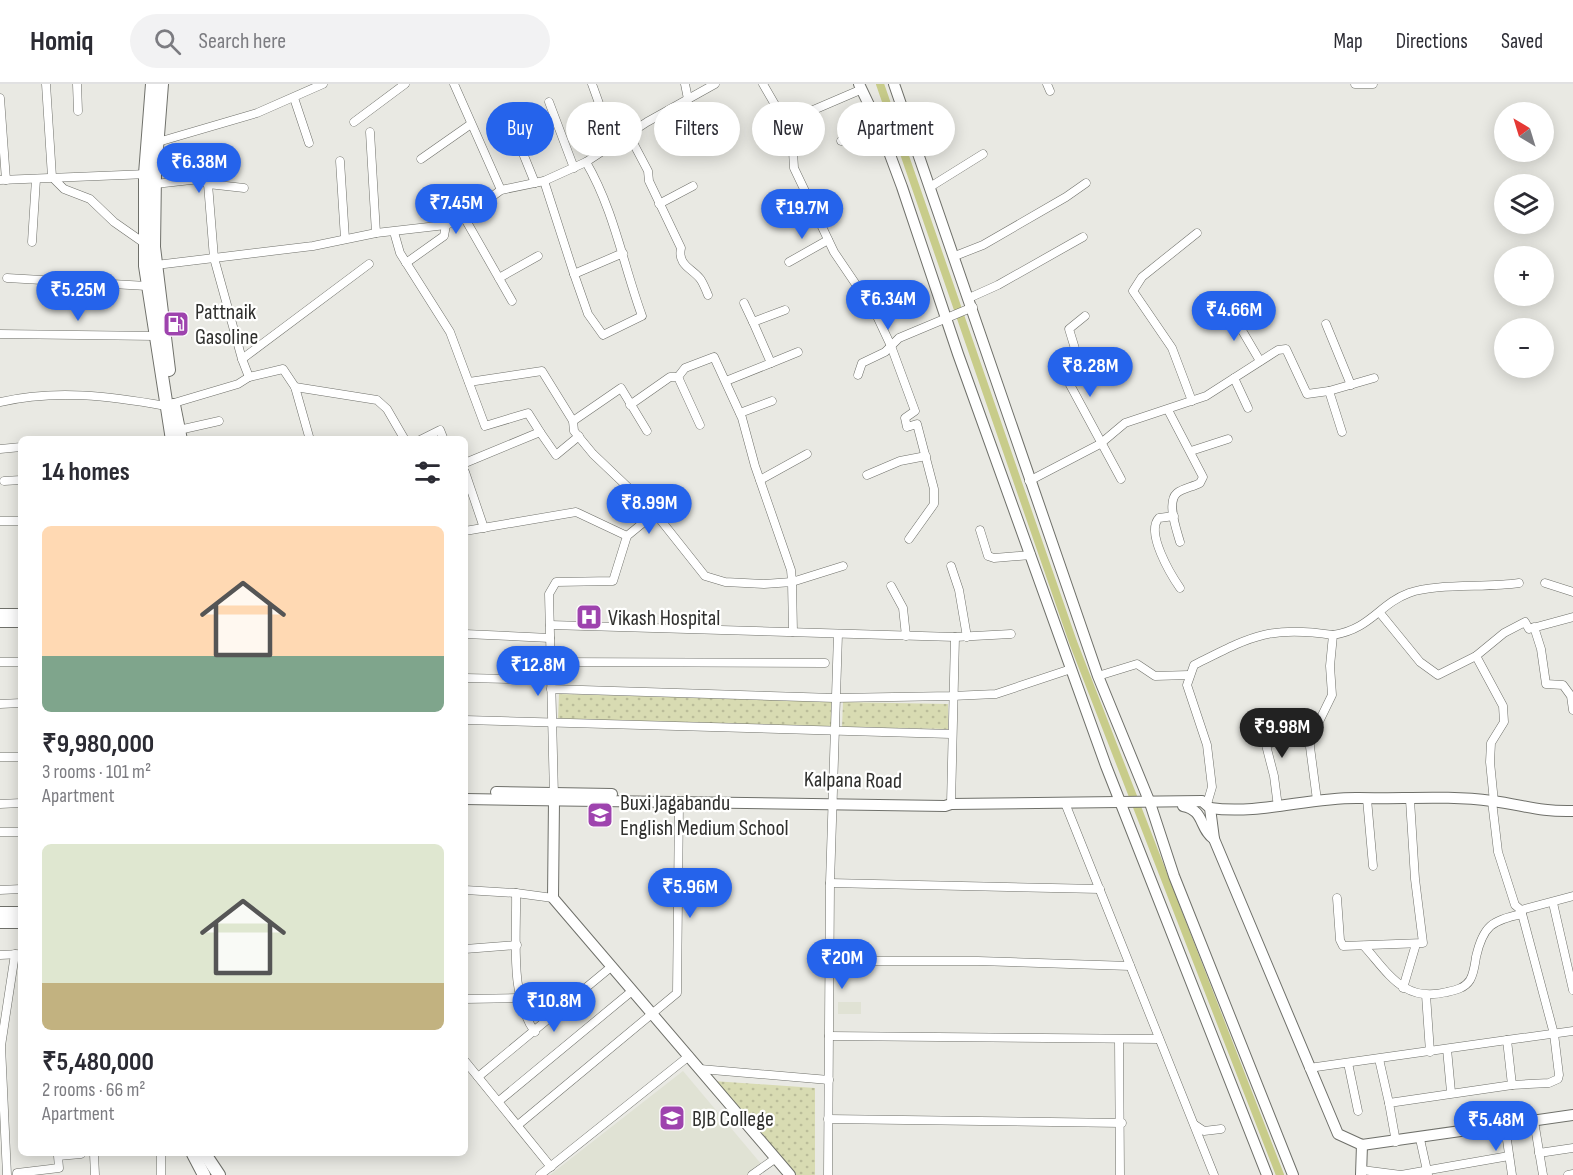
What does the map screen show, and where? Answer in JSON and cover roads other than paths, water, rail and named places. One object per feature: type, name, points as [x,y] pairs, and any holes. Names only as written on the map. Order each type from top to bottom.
[{"type":"main road","points":[[152,84],[152,177],[156,265],[167,381],[177,436]]},
{"type":"main road","points":[[162,84],[158,142],[144,243],[147,286],[167,381]]},
{"type":"main road","points":[[0,913],[18,913]]},
{"type":"main road","points":[[0,922],[18,922]]},
{"type":"main road","points":[[195,1156],[207,1169]]},
{"type":"street","points":[[46,84],[52,177],[64,189],[90,199],[114,222],[144,243]]},
{"type":"street","points":[[77,84],[78,111]]},
{"type":"street","points":[[158,142],[257,113],[323,84]]},
{"type":"street","points":[[354,122],[405,84]]},
{"type":"street","points":[[454,84],[501,190]]},
{"type":"street","points":[[592,84],[598,102]]},
{"type":"street","points":[[685,84],[688,99]]},
{"type":"street","points":[[642,127],[715,84]]},
{"type":"street","points":[[763,84],[792,134],[794,168],[828,240],[845,271],[864,294],[891,346],[915,411],[905,418],[907,427],[917,424],[934,489],[934,504],[909,540]]},
{"type":"street","points":[[894,84],[1098,676],[1174,876],[1293,1175]]},
{"type":"street","points":[[1355,84],[1373,84]]},
{"type":"street","points":[[825,104],[860,87],[867,102]]},
{"type":"street","points":[[0,98],[3,180],[52,177],[152,177],[200,179],[208,184],[244,188]]},
{"type":"street","points":[[294,98],[309,143]]},
{"type":"street","points":[[554,115],[574,168]]},
{"type":"street","points":[[421,159],[471,124]]},
{"type":"street","points":[[370,132],[376,233]]},
{"type":"street","points":[[930,187],[982,154]]},
{"type":"street","points":[[524,156],[535,183]]},
{"type":"street","points":[[156,265],[446,225],[464,217],[501,190],[544,180],[596,156]]},
{"type":"street","points":[[640,156],[648,171],[659,204],[681,248],[680,253],[687,271],[701,280],[708,295]]},
{"type":"street","points":[[891,156],[951,315],[958,354],[1071,669],[1267,1175]]},
{"type":"street","points":[[340,161],[345,239]]},
{"type":"street","points":[[544,180],[588,314],[603,335],[642,316],[599,185],[586,162]]},
{"type":"street","points":[[32,242],[36,179]]},
{"type":"street","points":[[955,256],[983,245],[1086,183]]},
{"type":"street","points":[[208,184],[214,258],[242,359],[249,376]]},
{"type":"street","points":[[659,204],[693,186]]},
{"type":"street","points":[[464,217],[512,301]]},
{"type":"street","points":[[406,264],[444,236],[446,225]]},
{"type":"street","points":[[394,232],[406,264],[450,332],[485,426],[528,412],[556,455],[579,436]]},
{"type":"street","points":[[1192,401],[1172,348],[1133,291],[1142,277],[1197,233]]},
{"type":"street","points":[[858,375],[862,363],[885,352],[899,338],[951,315],[998,285],[1083,237]]},
{"type":"street","points":[[789,262],[828,240]]},
{"type":"street","points":[[574,274],[623,253]]},
{"type":"street","points":[[499,278],[538,256]]},
{"type":"street","points":[[242,359],[369,264]]},
{"type":"street","points":[[7,278],[147,286]]},
{"type":"street","points":[[744,303],[771,363]]},
{"type":"street","points":[[753,322],[785,310]]},
{"type":"street","points":[[1230,310],[1260,361]]},
{"type":"street","points":[[1085,316],[1069,329],[1080,365],[1068,381],[1100,444],[1121,479]]},
{"type":"street","points":[[1326,324],[1351,385]]},
{"type":"street","points":[[0,334],[156,336]]},
{"type":"street","points":[[1029,481],[1100,444],[1125,423],[1192,401],[1278,350],[1286,350],[1307,394],[1329,392],[1374,378]]},
{"type":"street","points":[[726,381],[798,352]]},
{"type":"street","points":[[678,377],[685,368],[714,357],[726,381],[740,413],[791,570],[793,632]]},
{"type":"street","points":[[0,402],[38,395],[92,394],[170,405],[238,384],[249,376],[283,369],[295,387],[309,436]]},
{"type":"street","points":[[469,382],[542,371],[573,421],[572,426],[579,436],[655,513],[705,576],[735,583],[792,582],[843,566]]},
{"type":"street","points":[[630,405],[670,377],[678,377]]},
{"type":"street","points":[[678,377],[700,425]]},
{"type":"street","points":[[1234,378],[1248,408]]},
{"type":"street","points":[[295,387],[377,400],[387,409],[403,436]]},
{"type":"street","points":[[573,421],[616,389],[621,388],[647,431]]},
{"type":"street","points":[[1329,392],[1342,432]]},
{"type":"street","points":[[740,413],[772,401]]},
{"type":"street","points":[[1168,410],[1191,451],[1203,480],[1175,494],[1174,516],[1180,542]]},
{"type":"street","points":[[177,436],[219,421]]},
{"type":"street","points":[[428,436],[440,430],[442,436]]},
{"type":"street","points":[[468,463],[540,432]]},
{"type":"street","points":[[1191,451],[1228,439]]},
{"type":"street","points":[[0,448],[18,447]]},
{"type":"street","points":[[760,480],[807,454]]},
{"type":"street","points":[[867,475],[900,461],[926,456]]},
{"type":"street","points":[[4,481],[18,480]]},
{"type":"street","points":[[468,481],[484,528]]},
{"type":"street","points":[[468,531],[576,513],[627,536]]},
{"type":"street","points":[[655,513],[627,536],[613,581],[556,582],[549,594],[554,797],[553,898],[790,1175]]},
{"type":"street","points":[[1174,516],[1158,518],[1155,522],[1161,557],[1177,583]]},
{"type":"street","points":[[0,521],[18,521]]},
{"type":"street","points":[[980,530],[988,556],[994,558],[1030,555]]},
{"type":"street","points":[[951,566],[959,590],[967,637]]},
{"type":"street","points":[[1519,583],[1489,588],[1437,588],[1409,593],[1351,632],[1333,635],[1300,630],[1254,636],[1194,665],[1187,685],[1207,745],[1212,787],[1207,809],[1209,835],[1214,839],[1265,956],[1334,1128],[1346,1139],[1362,1145],[1420,1139],[1573,1115]]},
{"type":"street","points":[[1545,583],[1573,592]]},
{"type":"street","points":[[891,586],[903,609],[906,636]]},
{"type":"street","points":[[1380,613],[1420,662],[1438,675],[1476,656],[1514,627],[1525,622],[1529,629],[1573,618]]},
{"type":"street","points":[[0,614],[18,614]]},
{"type":"street","points":[[0,622],[18,622]]},
{"type":"street","points":[[550,625],[955,637],[1011,634]]},
{"type":"street","points":[[1534,627],[1541,649],[1546,684],[1563,685],[1570,696],[1573,710]]},
{"type":"street","points":[[468,634],[550,638]]},
{"type":"street","points":[[828,1175],[830,883],[833,731],[838,634]]},
{"type":"street","points":[[1317,800],[1310,747],[1317,725],[1332,695],[1330,666],[1333,635]]},
{"type":"street","points":[[951,804],[955,637]]},
{"type":"street","points":[[1389,1103],[1451,1092],[1549,1083],[1558,1079],[1554,1034],[1522,912],[1515,905],[1498,852],[1490,762],[1491,743],[1504,722],[1503,708],[1498,694],[1476,656]]},
{"type":"street","points":[[0,662],[18,662]]},
{"type":"street","points":[[550,662],[825,663]]},
{"type":"street","points":[[1098,676],[1137,664],[1155,676],[1189,675]]},
{"type":"street","points":[[468,678],[835,698],[996,694],[1071,669]]},
{"type":"street","points":[[1503,708],[1509,700]]},
{"type":"street","points":[[0,704],[18,703]]},
{"type":"street","points":[[468,720],[951,734]]},
{"type":"street","points":[[1278,807],[1274,776],[1266,745],[1317,725]]},
{"type":"street","points":[[0,757],[18,757]]},
{"type":"street","name":"Kalpana Road","points":[[468,792],[679,802],[832,802]]},
{"type":"street","name":"Kalpana Road","points":[[468,799],[554,797],[945,806],[951,804],[1202,801],[1207,809],[1242,810],[1317,800],[1367,799],[1493,801],[1544,812],[1573,811]]},
{"type":"street","points":[[1367,799],[1373,866]]},
{"type":"street","points":[[1337,898],[1341,944],[1364,946],[1416,944],[1424,941],[1415,879],[1410,800]]},
{"type":"street","points":[[518,1125],[677,993],[679,802]]},
{"type":"street","points":[[0,804],[18,803]]},
{"type":"street","points":[[1065,803],[1215,1175]]},
{"type":"street","points":[[0,832],[18,832]]},
{"type":"street","points":[[830,883],[1100,889]]},
{"type":"street","points":[[0,890],[18,889]]},
{"type":"street","points":[[468,890],[553,898]]},
{"type":"street","points":[[516,893],[519,998],[525,1018],[535,1032]]},
{"type":"street","points":[[1364,946],[1404,988],[1413,994],[1452,991],[1469,982],[1479,946],[1489,926],[1501,918],[1573,896]]},
{"type":"street","points":[[1552,903],[1570,961],[1573,990]]},
{"type":"street","points":[[1404,988],[1416,944]]},
{"type":"street","points":[[468,949],[517,945]]},
{"type":"street","points":[[0,955],[18,954],[4,1009],[1,1046],[4,1162],[7,1175]]},
{"type":"street","points":[[829,961],[978,961],[1130,966]]},
{"type":"street","points":[[478,1077],[611,967]]},
{"type":"street","points":[[498,1101],[632,991]]},
{"type":"street","points":[[1426,994],[1430,1052]]},
{"type":"street","points":[[468,999],[519,998]]},
{"type":"street","points":[[1309,1068],[1573,1031]]},
{"type":"street","points":[[829,1036],[1159,1039]]},
{"type":"street","points":[[1119,1040],[1122,1123],[1120,1175]]},
{"type":"street","points":[[1507,1040],[1512,1085]]},
{"type":"street","points":[[1447,1049],[1451,1092]]},
{"type":"street","points":[[540,1175],[689,1056]]},
{"type":"street","points":[[1379,1059],[1396,1142]]},
{"type":"street","points":[[1348,1063],[1358,1111]]},
{"type":"street","points":[[468,1065],[551,1167]]},
{"type":"street","points":[[700,1069],[829,1080]]},
{"type":"street","points":[[828,1119],[1122,1123]]},
{"type":"street","points":[[1534,1121],[1543,1175]]},
{"type":"street","points":[[1192,1122],[1200,1130],[1221,1129]]},
{"type":"street","points":[[1505,1126],[1512,1175]]},
{"type":"street","points":[[1420,1139],[1427,1172]]},
{"type":"street","points":[[1362,1145],[1361,1172],[1401,1175],[1509,1156]]},
{"type":"street","points":[[1539,1153],[1573,1148]]},
{"type":"street","points":[[17,1175],[17,1173],[58,1168],[58,1156]]},
{"type":"street","points":[[94,1156],[95,1175]]},
{"type":"street","points":[[160,1175],[161,1156]]},
{"type":"street","points":[[752,1175],[776,1158]]},
{"type":"street","points":[[1568,1175],[1573,1174]]},
{"type":"waterway","points":[[880,84],[1073,642],[1280,1175]]},
{"type":"place","name":"Pattnaik Gasoline","points":[[176,324]]},
{"type":"place","name":"Vikash Hospital","points":[[589,617]]},
{"type":"place","name":"Buxi Jagabandu English Medium School","points":[[600,815]]},
{"type":"place","name":"BJB College","points":[[672,1118]]}]
